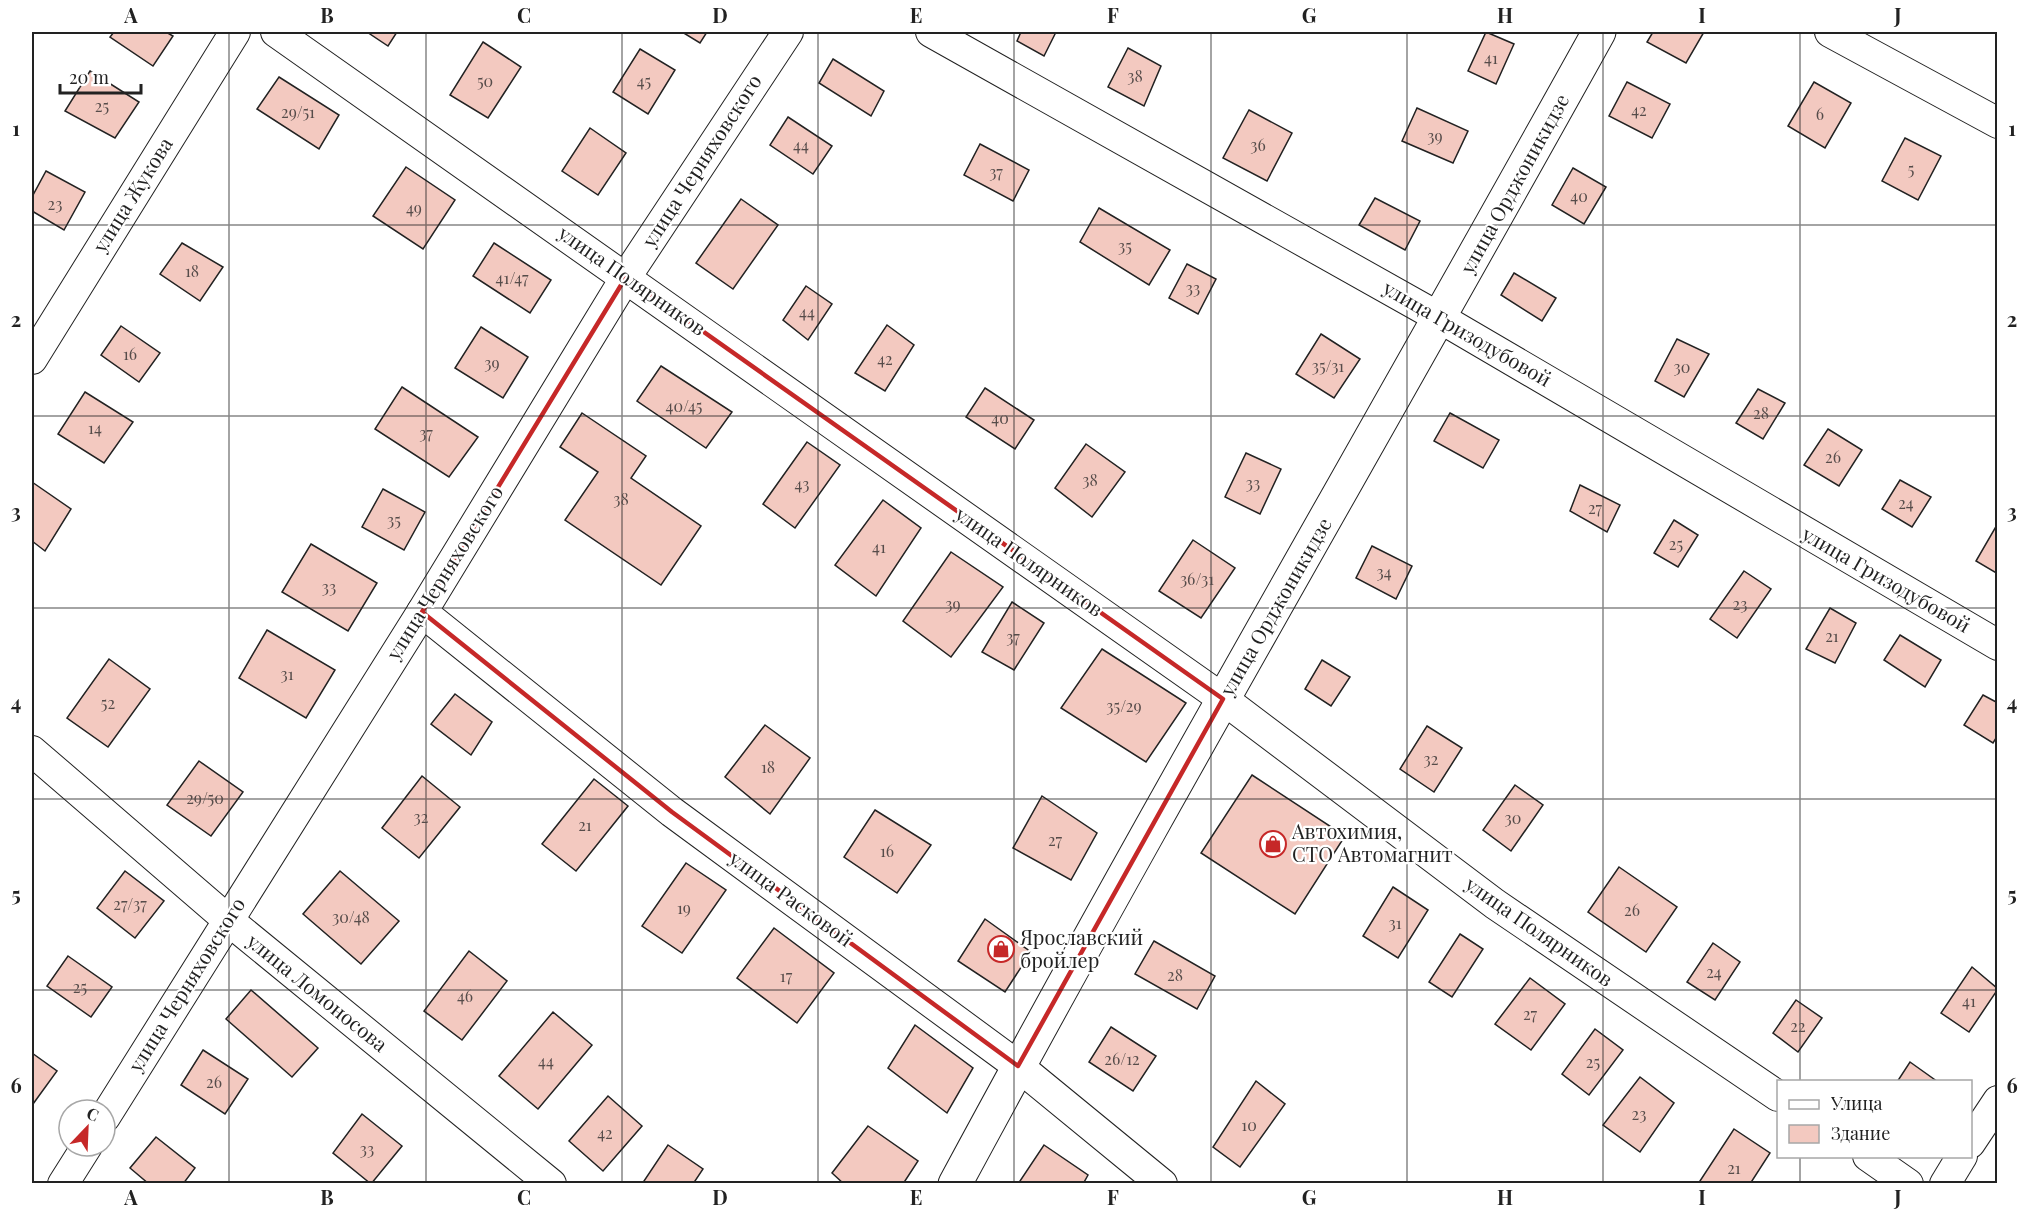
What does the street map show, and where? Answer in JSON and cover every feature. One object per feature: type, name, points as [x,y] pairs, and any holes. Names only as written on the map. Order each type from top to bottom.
[{"type":"main road","name":"улица Орджоникидзе","points":[[955,1184],[1018,1066],[1223,699],[1440,318],[1599,32]]},
{"type":"street","name":"улица Жукова","points":[[32,359],[235,32]]},
{"type":"street","name":"улица Полярников","points":[[276,32],[1223,699],[1496,904],[1777,1095]]},
{"type":"street","name":"улица Черняховского","points":[[117,1098],[422,612],[626,277],[788,32]]},
{"type":"street","name":"улица Гризодубовой","points":[[931,32],[1440,318],[1998,645]]},
{"type":"street","points":[[1830,32],[1998,123]]},
{"type":"street","name":"улица Расковой","points":[[422,612],[672,812],[1018,1066],[1162,1184]]},
{"type":"street","name":"улица Ломоносова","points":[[32,751],[228,920],[551,1184]]},
{"type":"street","points":[[1972,1141],[1998,1101]]},
{"type":"street","points":[[63,1184],[79,1158]]},
{"type":"street","points":[[1871,1158],[1908,1184]]},
{"type":"street","points":[[1945,1184],[1961,1158]]},
{"type":"highlighted area","points":[[626,277],[1223,699],[1018,1066],[672,812],[422,612]]},
{"type":"building","points":[[114,32],[166,32],[173,36],[153,66],[110,37]]},
{"type":"building","points":[[367,32],[397,32],[388,46]]},
{"type":"building","points":[[682,32],[707,32],[700,43]]},
{"type":"building","points":[[1021,32],[1056,32],[1044,56],[1017,41]]},
{"type":"building","points":[[1486,32],[1514,44],[1496,84],[1468,71]]},
{"type":"building","points":[[1653,32],[1704,32],[1686,63],[1647,42]]},
{"type":"building","points":[[483,42],[521,67],[488,118],[450,95]]},
{"type":"building","points":[[1128,48],[1161,66],[1144,106],[1108,87]]},
{"type":"building","points":[[640,49],[675,70],[648,114],[613,92]]},
{"type":"building","points":[[833,59],[884,91],[871,116],[819,83]]},
{"type":"building","points":[[90,71],[139,102],[115,138],[65,111]]},
{"type":"building","points":[[279,77],[339,115],[319,149],[257,109]]},
{"type":"building","points":[[1627,82],[1670,104],[1652,138],[1609,116]]},
{"type":"building","points":[[1814,82],[1851,103],[1825,148],[1788,126]]},
{"type":"building","points":[[1417,108],[1468,131],[1453,163],[1402,141]]},
{"type":"building","points":[[1249,110],[1292,133],[1267,181],[1223,158]]},
{"type":"building","points":[[788,117],[832,146],[813,174],[770,145]]},
{"type":"building","points":[[590,128],[626,153],[598,195],[562,171]]},
{"type":"building","points":[[1905,138],[1941,156],[1918,200],[1882,181]]},
{"type":"building","points":[[980,144],[1029,170],[1013,201],[964,175]]},
{"type":"building","points":[[406,167],[455,200],[423,249],[373,216]]},
{"type":"building","points":[[1573,168],[1606,187],[1584,224],[1552,205]]},
{"type":"building","points":[[46,171],[85,192],[64,230],[32,211],[32,197]]},
{"type":"building","points":[[1375,198],[1420,221],[1405,250],[1359,225]]},
{"type":"building","points":[[741,199],[778,225],[733,289],[696,263]]},
{"type":"building","points":[[1099,208],[1170,250],[1149,285],[1080,242]]},
{"type":"building","points":[[182,243],[223,267],[200,301],[160,274]]},
{"type":"building","points":[[494,243],[551,280],[530,313],[473,276]]},
{"type":"building","points":[[1187,264],[1216,279],[1198,314],[1169,298]]},
{"type":"building","points":[[1514,273],[1556,298],[1542,321],[1501,295]]},
{"type":"building","points":[[806,286],[832,304],[808,340],[783,320]]},
{"type":"building","points":[[887,325],[914,345],[885,391],[855,373]]},
{"type":"building","points":[[121,326],[160,353],[139,382],[101,355]]},
{"type":"building","points":[[481,327],[528,357],[503,398],[455,368]]},
{"type":"building","points":[[1321,334],[1360,359],[1334,398],[1296,374]]},
{"type":"building","points":[[1677,339],[1709,354],[1684,397],[1655,381]]},
{"type":"building","points":[[661,366],[732,412],[706,448],[637,401]]},
{"type":"building","points":[[402,387],[478,437],[449,477],[375,429]]},
{"type":"building","points":[[985,388],[1034,420],[1015,449],[966,417]]},
{"type":"building","points":[[1758,389],[1785,403],[1763,439],[1736,423]]},
{"type":"building","points":[[85,392],[133,422],[104,463],[58,434]]},
{"type":"building","points":[[582,413],[646,456],[631,478],[701,526],[661,585],[565,520],[598,472],[560,447]]},
{"type":"building","points":[[1450,413],[1499,440],[1483,468],[1434,441]]},
{"type":"building","points":[[1828,429],[1862,450],[1839,486],[1804,465]]},
{"type":"building","points":[[807,442],[840,465],[795,528],[763,504]]},
{"type":"building","points":[[1086,444],[1125,472],[1092,517],[1055,488]]},
{"type":"building","points":[[1246,453],[1281,469],[1260,514],[1225,497]]},
{"type":"building","points":[[1900,480],[1931,497],[1912,527],[1882,509]]},
{"type":"building","points":[[32,482],[71,509],[45,551],[32,541]]},
{"type":"building","points":[[1580,485],[1620,505],[1607,532],[1570,511]]},
{"type":"building","points":[[383,489],[425,512],[404,550],[362,527]]},
{"type":"building","points":[[883,500],[921,528],[876,596],[835,565]]},
{"type":"building","points":[[1674,520],[1698,535],[1678,567],[1654,553]]},
{"type":"building","points":[[1998,523],[1998,574],[1976,561]]},
{"type":"building","points":[[1193,540],[1235,568],[1201,618],[1159,591]]},
{"type":"building","points":[[311,544],[377,583],[348,631],[282,592]]},
{"type":"building","points":[[1372,546],[1412,566],[1396,599],[1356,578]]},
{"type":"building","points":[[951,552],[1003,587],[951,657],[903,621]]},
{"type":"building","points":[[1744,571],[1771,589],[1737,638],[1710,619]]},
{"type":"building","points":[[1012,602],[1044,623],[1014,670],[982,652]]},
{"type":"building","points":[[1830,608],[1856,623],[1835,663],[1806,649]]},
{"type":"building","points":[[267,630],[335,670],[306,718],[239,678]]},
{"type":"building","points":[[1900,635],[1941,660],[1925,687],[1884,660]]},
{"type":"building","points":[[1102,649],[1186,703],[1146,762],[1061,708]]},
{"type":"building","points":[[109,659],[150,689],[108,747],[67,718]]},
{"type":"building","points":[[1322,660],[1350,677],[1331,706],[1305,689]]},
{"type":"building","points":[[455,694],[492,722],[471,755],[431,724]]},
{"type":"building","points":[[1983,695],[1998,703],[1998,735],[1993,743],[1964,725]]},
{"type":"building","points":[[765,725],[810,758],[770,814],[725,777]]},
{"type":"building","points":[[1427,726],[1462,748],[1434,792],[1400,769]]},
{"type":"building","points":[[199,761],[243,792],[211,836],[167,805]]},
{"type":"building","name":"Автохимия, СТО Автомагнит","points":[[1252,775],[1345,836],[1295,914],[1201,853]]},
{"type":"building","points":[[422,776],[460,807],[419,858],[382,828]]},
{"type":"building","points":[[594,779],[628,806],[576,871],[542,844]]},
{"type":"building","points":[[1515,785],[1543,805],[1511,851],[1483,830]]},
{"type":"building","points":[[1042,796],[1097,833],[1071,880],[1013,848]]},
{"type":"building","points":[[875,810],[931,845],[897,893],[844,857]]},
{"type":"building","points":[[686,863],[726,890],[682,953],[642,926]]},
{"type":"building","points":[[1619,867],[1677,907],[1646,952],[1588,912]]},
{"type":"building","points":[[125,871],[164,901],[135,938],[97,908]]},
{"type":"building","points":[[340,871],[399,921],[361,964],[303,914]]},
{"type":"building","points":[[1393,887],[1428,910],[1398,958],[1363,936]]},
{"type":"building","points":[[985,919],[1031,952],[1005,992],[958,961]]},
{"type":"building","points":[[774,928],[834,973],[797,1023],[737,978]]},
{"type":"building","points":[[1460,934],[1483,949],[1452,997],[1429,982]]},
{"type":"building","points":[[1154,941],[1215,976],[1197,1009],[1135,974]]},
{"type":"building","points":[[1713,943],[1740,962],[1715,1000],[1687,982]]},
{"type":"building","points":[[469,951],[507,981],[462,1040],[424,1011]]},
{"type":"building","points":[[68,956],[112,987],[91,1017],[47,986]]},
{"type":"building","points":[[1972,967],[1998,989],[1969,1032],[1941,1013]]},
{"type":"building","points":[[1530,978],[1565,1004],[1531,1050],[1495,1024]]},
{"type":"building","points":[[251,990],[318,1048],[292,1077],[226,1019]]},
{"type":"building","points":[[1796,1000],[1822,1018],[1798,1052],[1773,1033]]},
{"type":"building","points":[[553,1012],[592,1045],[538,1109],[499,1076]]},
{"type":"building","points":[[915,1025],[973,1068],[947,1113],[888,1068]]},
{"type":"building","points":[[1111,1027],[1156,1056],[1133,1091],[1089,1062]]},
{"type":"building","points":[[1595,1029],[1623,1050],[1589,1095],[1562,1074]]},
{"type":"building","points":[[203,1050],[248,1079],[225,1114],[181,1085]]},
{"type":"building","points":[[32,1053],[57,1071],[33,1104],[32,1103]]},
{"type":"building","points":[[1910,1062],[1935,1080],[1898,1080]]},
{"type":"building","points":[[1640,1077],[1674,1103],[1640,1152],[1603,1125]]},
{"type":"building","points":[[1256,1081],[1285,1104],[1240,1167],[1213,1147]]},
{"type":"building","points":[[608,1096],[642,1126],[603,1171],[569,1141]]},
{"type":"building","points":[[362,1114],[402,1146],[371,1184],[333,1153]]},
{"type":"building","points":[[868,1126],[918,1161],[903,1184],[844,1184],[832,1173]]},
{"type":"building","points":[[1734,1129],[1770,1153],[1750,1184],[1698,1184]]},
{"type":"building","points":[[156,1137],[195,1168],[183,1184],[149,1184],[130,1168]]},
{"type":"building","points":[[668,1145],[703,1169],[693,1184],[642,1184]]},
{"type":"building","points":[[1044,1145],[1088,1175],[1083,1184],[1018,1184]]},
{"type":"place","name":"Автохимия, СТО Автомагнит","points":[[1273,844]]},
{"type":"place","name":"Ярославский бройлер","points":[[1001,949]]}]
